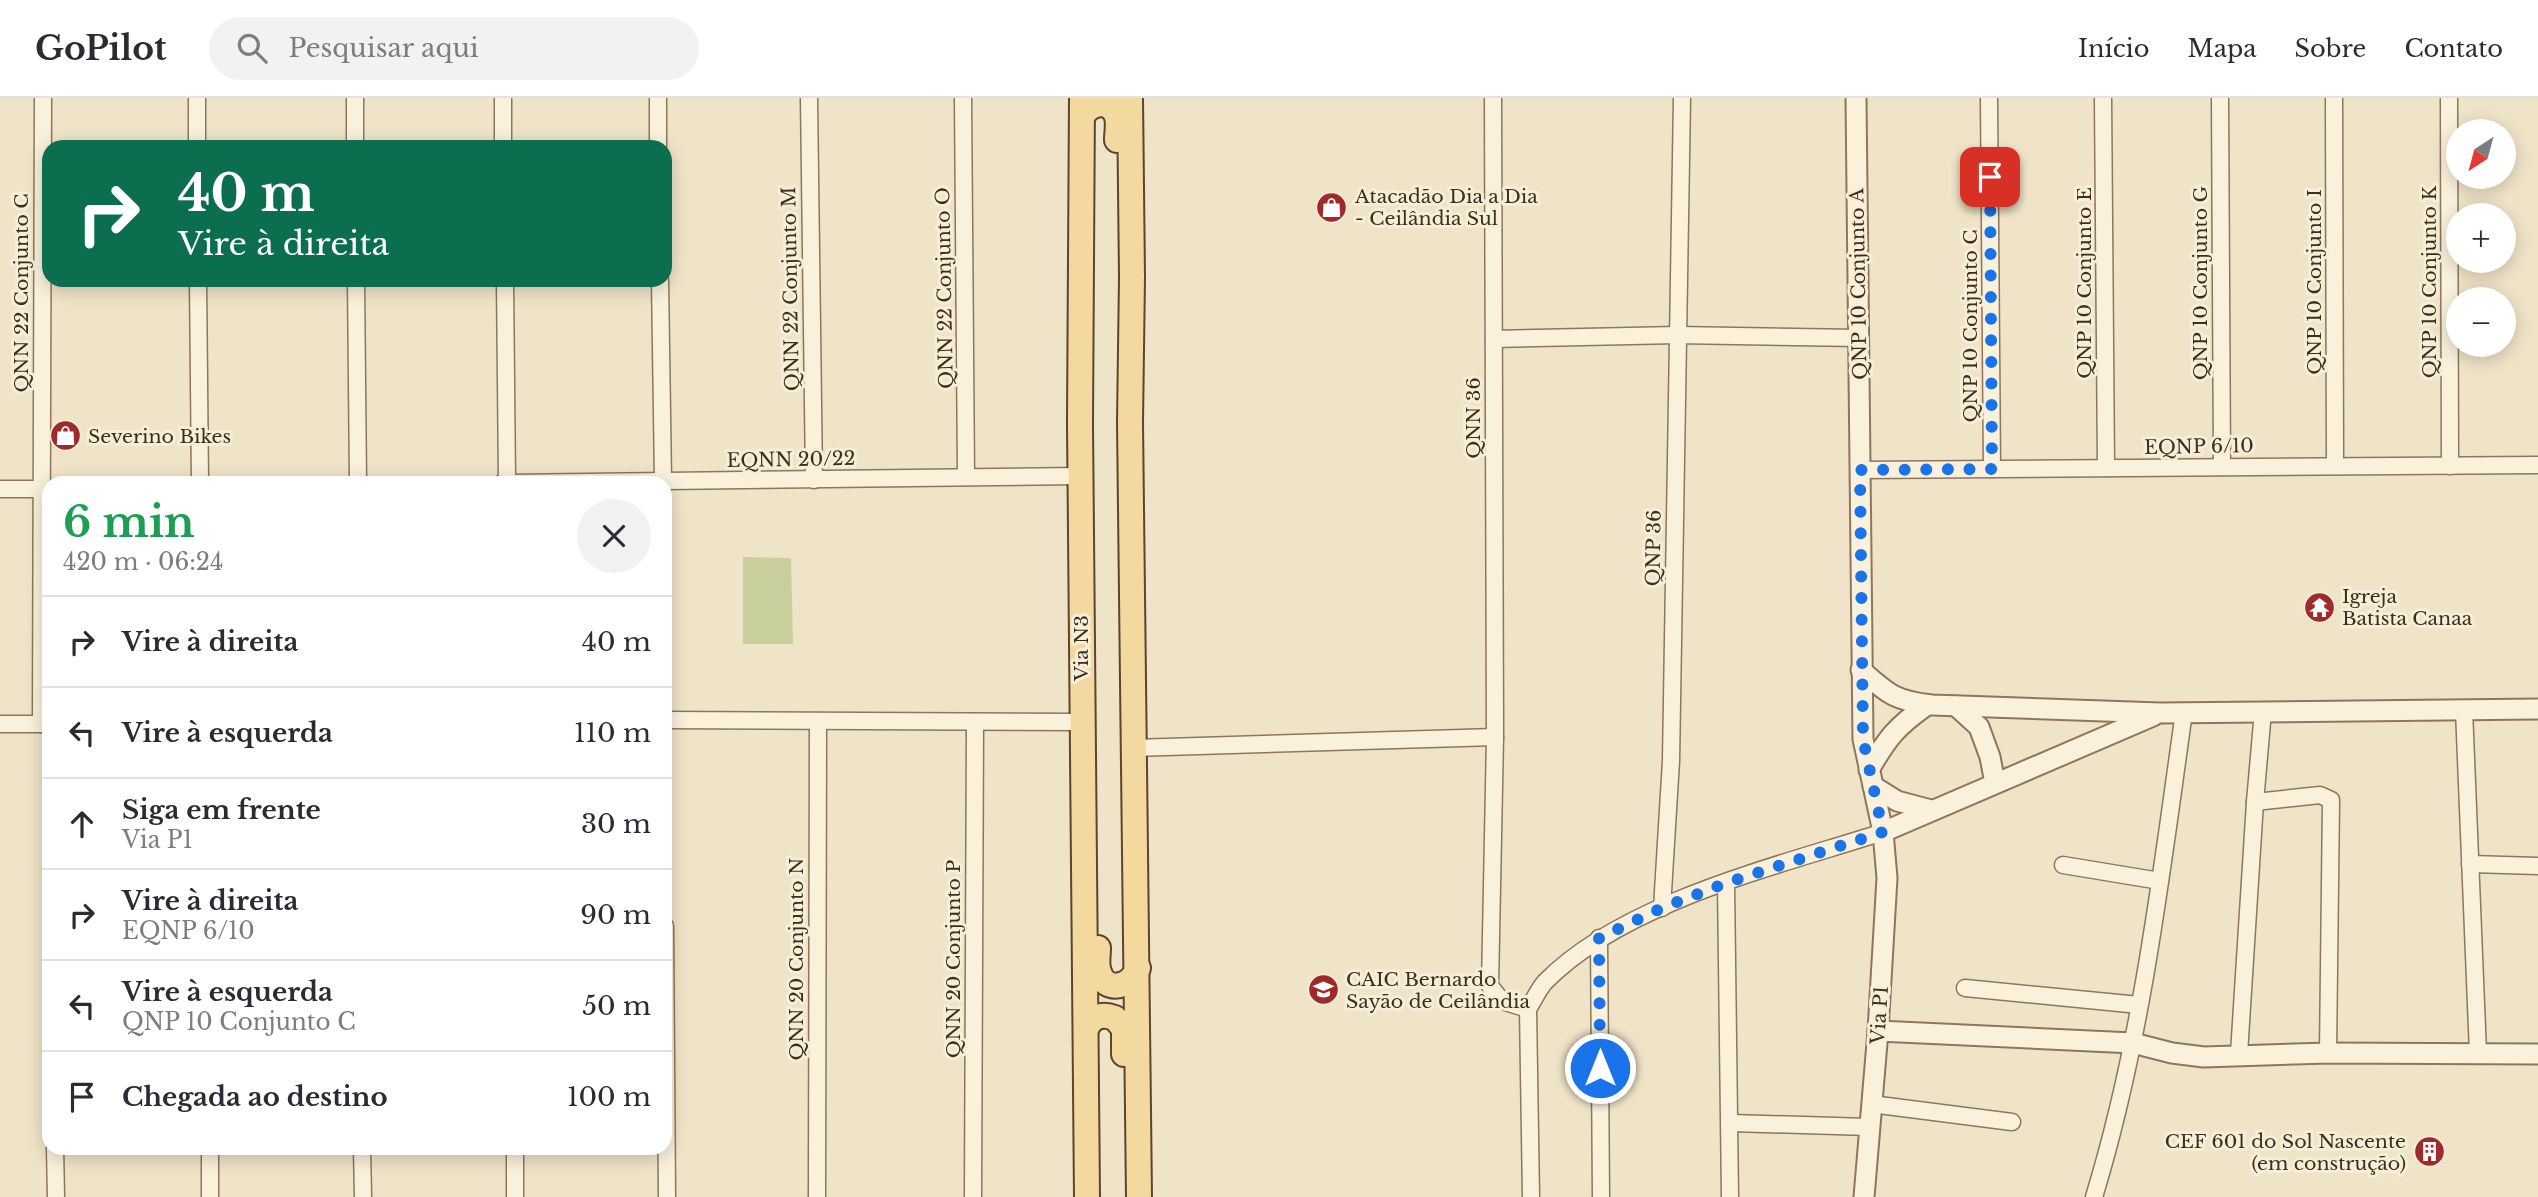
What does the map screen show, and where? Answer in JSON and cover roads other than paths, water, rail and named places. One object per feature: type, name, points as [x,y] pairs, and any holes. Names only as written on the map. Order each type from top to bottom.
[{"type":"main road","points":[[1130,98],[1132,328],[1129,422],[1139,1197]]},
{"type":"main road","points":[[1082,108],[1097,104],[1109,106],[1116,114],[1116,245],[1132,328]]},
{"type":"main road","name":"Via N3","points":[[1082,108],[1080,477],[1087,1197]]},
{"type":"main road","points":[[1083,734],[1097,831],[1099,972],[1107,983],[1120,986],[1132,980],[1138,968]]},
{"type":"main road","points":[[1086,1029],[1094,1018],[1108,1015],[1121,1023],[1124,1029],[1123,1164],[1130,1197]]},
{"type":"street","name":"QNN 22 Conjunto C","points":[[43,98],[43,140]]},
{"type":"street","points":[[197,98],[197,140]]},
{"type":"street","points":[[355,98],[355,140]]},
{"type":"street","points":[[503,98],[503,140]]},
{"type":"street","points":[[658,98],[658,140]]},
{"type":"street","name":"QNN 22 Conjunto M","points":[[809,98],[814,480]]},
{"type":"street","name":"QNN 22 Conjunto O","points":[[963,98],[966,477]]},
{"type":"street","name":"QNN 36","points":[[1493,98],[1495,737],[1490,986],[1502,1001],[1528,1009]]},
{"type":"street","name":"QNP 36","points":[[1662,908],[1671,761],[1682,98]]},
{"type":"street","name":"QNP 10 Conjunto A","points":[[1856,98],[1860,470]]},
{"type":"street","name":"QNP 10 Conjunto C","points":[[1989,98],[1992,469]]},
{"type":"street","name":"QNP 10 Conjunto E","points":[[2103,98],[2106,468]]},
{"type":"street","name":"QNP 10 Conjunto G","points":[[2220,98],[2222,467]]},
{"type":"street","name":"QNP 10 Conjunto I","points":[[2334,98],[2335,465]]},
{"type":"street","name":"QNP 10 Conjunto K","points":[[2449,98],[2450,466]]},
{"type":"street","name":"QNN 22 Conjunto C","points":[[44,287],[45,476]]},
{"type":"street","points":[[198,287],[200,476]]},
{"type":"street","points":[[356,287],[358,476]]},
{"type":"street","points":[[505,287],[505,476]]},
{"type":"street","points":[[660,287],[663,476]]},
{"type":"street","points":[[1494,339],[1678,335],[1859,338]]},
{"type":"street","name":"EQNP 6/10","points":[[1860,470],[2538,465]]},
{"type":"street","points":[[1860,470],[1861,670],[1887,693],[1903,701],[1927,705],[2160,713],[2538,709]]},
{"type":"street","name":"EQNN 20/22","points":[[672,481],[1080,477]]},
{"type":"street","points":[[0,489],[42,489]]},
{"type":"street","name":"Via P1","points":[[1861,670],[1863,739],[1883,832],[1887,878],[1864,1197]]},
{"type":"street","points":[[1927,705],[1902,723],[1886,740],[1871,778],[1897,801],[1931,810]]},
{"type":"street","points":[[1956,706],[1979,727],[1990,757],[1995,783]]},
{"type":"street","points":[[2464,710],[2478,1053]]},
{"type":"street","points":[[2239,1054],[2263,711]]},
{"type":"street","points":[[2094,1197],[2108,1152],[2133,1043],[2184,712]]},
{"type":"street","points":[[1531,1197],[1528,1009],[1543,984],[1599,938],[1662,908],[1726,883],[1883,832],[2160,713]]},
{"type":"street","points":[[672,720],[975,722],[1083,734]]},
{"type":"street","name":"QNN 20 Conjunto N","points":[[817,1197],[818,721]]},
{"type":"street","name":"QNN 20 Conjunto P","points":[[973,1197],[975,722]]},
{"type":"street","points":[[0,724],[42,723]]},
{"type":"street","points":[[1133,748],[1495,737]]},
{"type":"street","points":[[2255,802],[2320,795],[2331,800],[2328,1053]]},
{"type":"street","points":[[2470,864],[2538,866]]},
{"type":"street","points":[[2063,865],[2160,881]]},
{"type":"street","points":[[1726,883],[1730,1197]]},
{"type":"street","points":[[1599,938],[1601,1197]]},
{"type":"street","points":[[1965,988],[2139,1005]]},
{"type":"street","points":[[1878,1031],[2133,1043],[2172,1054],[2204,1056],[2328,1053],[2538,1054]]},
{"type":"street","points":[[1871,1104],[2012,1122]]},
{"type":"street","points":[[1731,1123],[1868,1127]]},
{"type":"street","points":[[55,1155],[56,1197]]},
{"type":"street","points":[[210,1155],[210,1197]]},
{"type":"street","points":[[362,1155],[363,1197]]},
{"type":"street","points":[[515,1155],[516,1197]]},
{"type":"street","points":[[667,1155],[667,1197]]},
{"type":"place","name":"Atacadão Dia a Dia - Ceilândia Sul","points":[[1332,207]]},
{"type":"place","name":"Severino Bikes","points":[[65,436]]},
{"type":"place","name":"Igreja Batista Canaa","points":[[2319,607]]},
{"type":"place","name":"CAIC Bernardo Sayão de Ceilândia","points":[[1323,990]]},
{"type":"place","name":"CEF 601 do Sol Nascente (em construção)","points":[[2429,1152]]}]
